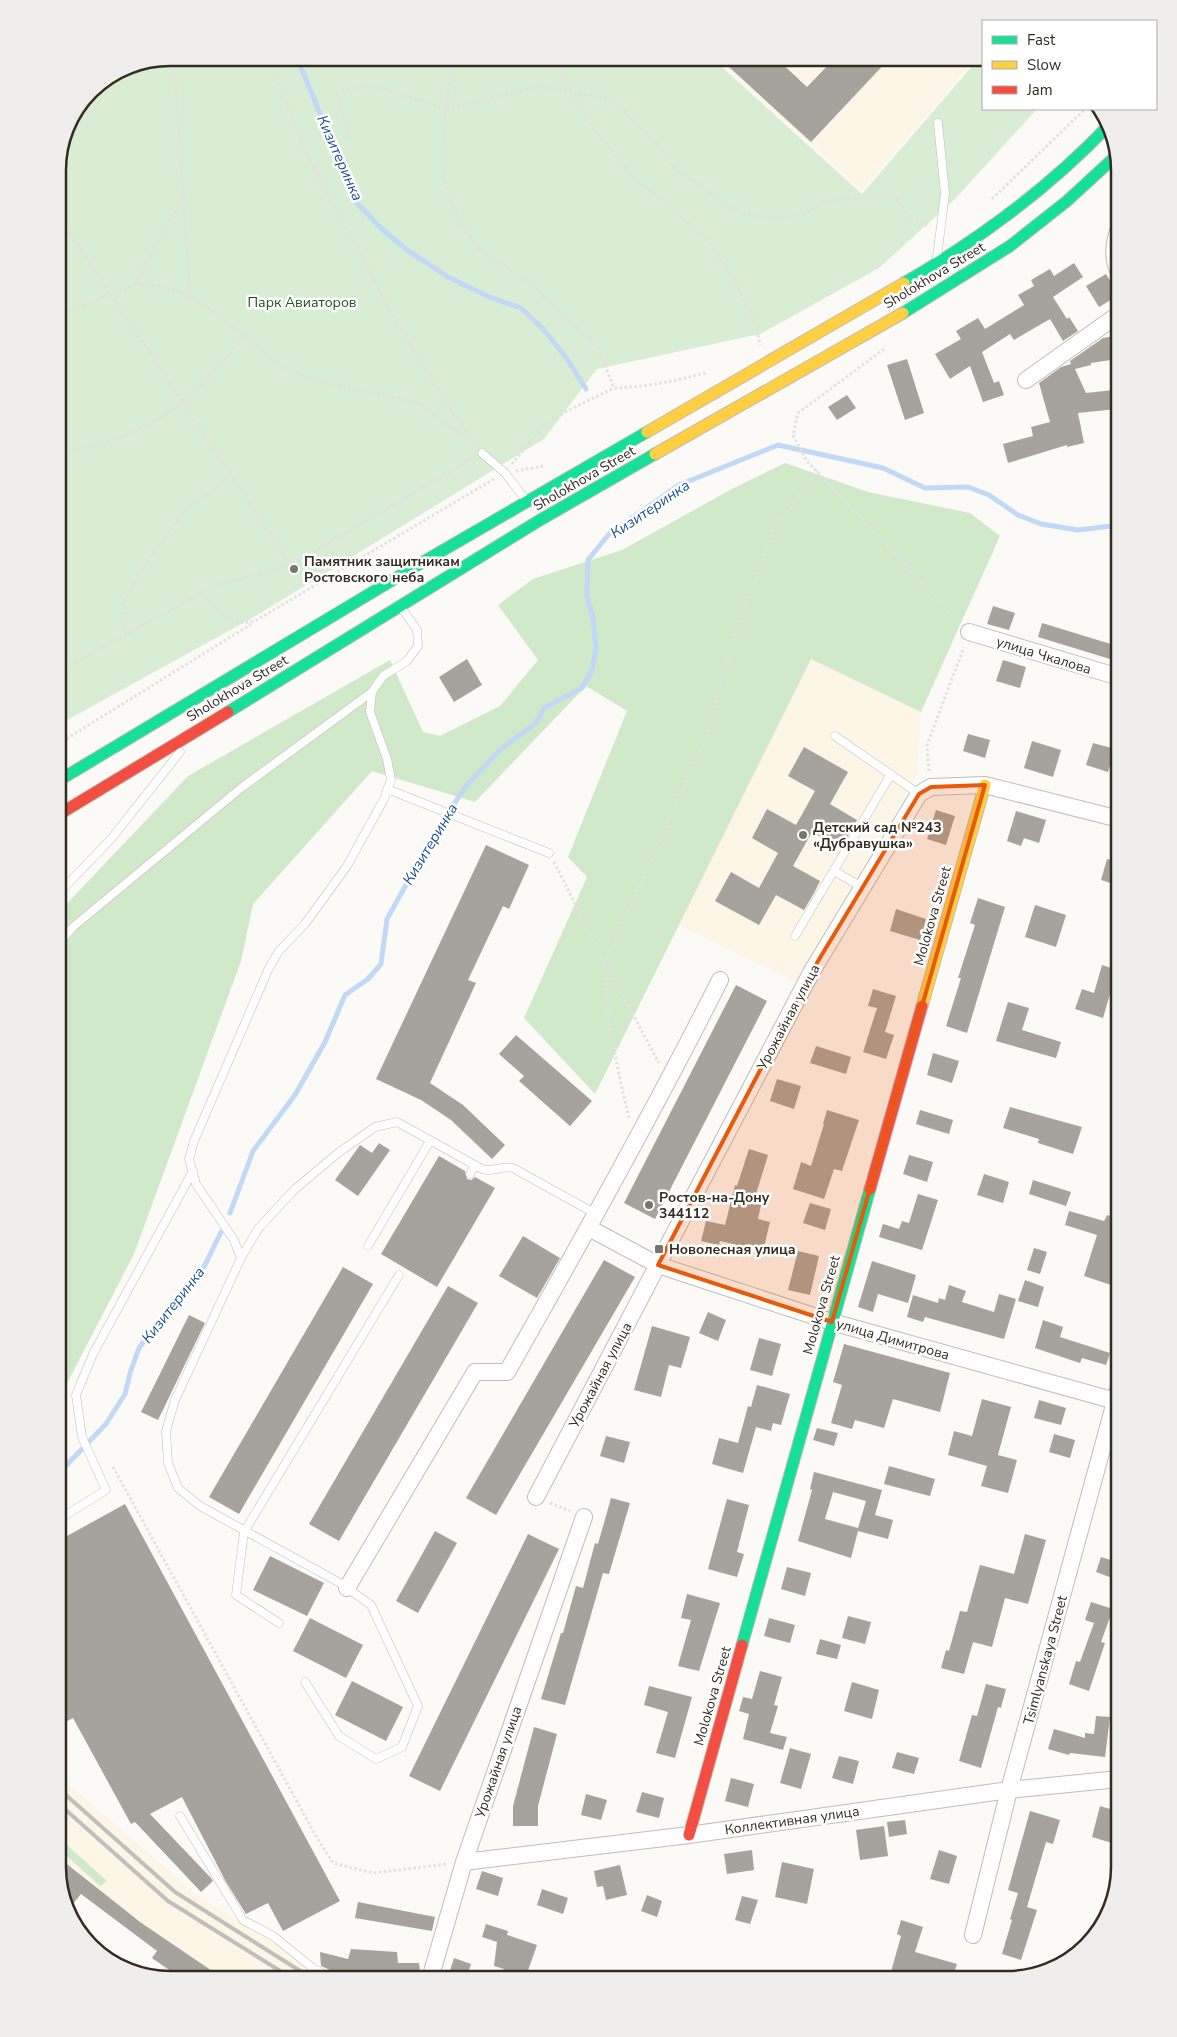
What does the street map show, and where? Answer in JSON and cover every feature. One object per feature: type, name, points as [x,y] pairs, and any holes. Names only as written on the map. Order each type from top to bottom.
[{"type":"main road","name":"Sholokhova Street","points":[[66,776],[526,500],[936,264],[995,226],[1052,181],[1089,148],[1103,132]]},
{"type":"main road","name":"Sholokhova Street","points":[[66,810],[401,607],[540,520],[932,296],[1010,246],[1066,201],[1110,161]]},
{"type":"main road","name":"Molokova Street","points":[[689,1835],[832,1322],[985,785]]},
{"type":"street","points":[[1026,380],[1111,320]]},
{"type":"street","name":"улица Чкалова","points":[[969,632],[1111,674]]},
{"type":"street","points":[[925,790],[985,785],[1111,816]]},
{"type":"street","name":"Урожайная улица","points":[[536,1497],[812,970],[862,887],[925,790]]},
{"type":"street","points":[[347,1588],[475,1372],[507,1372],[593,1221],[669,1081],[720,980]]},
{"type":"street","name":"улица Димитрова","points":[[593,1221],[658,1265],[832,1322],[1111,1395]]},
{"type":"street","name":"Tsimlyanskaya Street","points":[[974,1935],[1009,1790],[1111,1422]]},
{"type":"street","name":"Урожайная улица","points":[[432,1971],[464,1862],[584,1517]]},
{"type":"street","name":"Коллективная улица","points":[[464,1862],[689,1835],[1009,1790],[1111,1780]]},
{"type":"lane","points":[[936,264],[945,194],[938,123]]},
{"type":"lane","points":[[482,453],[504,473],[526,500]]},
{"type":"lane","points":[[66,936],[241,788],[372,692],[383,676],[407,661],[418,646],[417,630],[401,607]]},
{"type":"lane","points":[[241,1258],[234,1240],[196,1184],[189,1159],[194,1141],[268,970],[279,951],[305,924],[347,866],[384,799],[386,789],[391,780],[387,759],[370,712],[372,692]]},
{"type":"lane","points":[[66,886],[111,839],[200,728]]},
{"type":"lane","points":[[835,736],[891,774],[925,790]]},
{"type":"lane","points":[[796,936],[891,774]]},
{"type":"lane","points":[[386,789],[549,853]]},
{"type":"lane","points":[[834,871],[862,887]]},
{"type":"lane","points":[[304,1682],[339,1736],[376,1759],[402,1747],[418,1706],[371,1605],[347,1588],[200,1506],[178,1488],[168,1463],[166,1430],[175,1400],[241,1258],[258,1228],[294,1190],[338,1153],[375,1127],[397,1122],[486,1171],[508,1167],[513,1168],[593,1221]]},
{"type":"lane","points":[[368,1246],[430,1141]]},
{"type":"lane","points":[[470,1174],[475,1165]]},
{"type":"lane","points":[[66,1515],[106,1490],[82,1437],[76,1395],[93,1354],[192,1171]]},
{"type":"lane","points":[[280,1623],[236,1596],[244,1532],[399,1275]]},
{"type":"lane","points":[[180,1816],[243,1920],[273,1936],[320,1971]]},
{"type":"path","points":[[175,66],[190,296]]},
{"type":"path","points":[[66,668],[214,586],[292,565],[482,453],[450,409],[398,325],[306,153],[276,77],[274,66]]},
{"type":"path","points":[[447,66],[450,80],[446,109],[443,177],[459,222],[480,250],[530,284],[597,346],[614,388]]},
{"type":"path","points":[[557,66],[596,132],[636,180],[708,240],[734,281],[756,325],[760,348]]},
{"type":"path","points":[[350,139],[336,92],[370,85],[446,109],[541,86],[614,100],[662,148],[676,171],[698,183],[727,205],[746,215],[776,218],[805,214],[824,202],[840,199],[863,195],[896,196],[910,220],[934,228],[939,232]]},
{"type":"path","points":[[991,200],[1084,110]]},
{"type":"path","points":[[136,284],[184,194]]},
{"type":"path","points":[[66,227],[292,565]]},
{"type":"path","points":[[66,311],[76,310],[136,284],[160,286],[190,296],[244,335],[283,368],[320,382],[419,403],[448,427],[470,438]]},
{"type":"path","points":[[66,452],[113,439],[146,426],[183,402],[222,365],[244,335]]},
{"type":"path","points":[[888,346],[798,413],[793,435],[806,460],[818,470],[969,632],[926,745],[925,790]]},
{"type":"path","points":[[66,739],[256,621],[504,473],[544,425],[565,412],[614,388],[640,387],[676,381],[707,372]]},
{"type":"path","points":[[504,473],[547,465]]},
{"type":"path","points":[[635,1142],[620,1080],[608,1017],[605,963],[706,737],[734,640],[773,532],[818,470]]},
{"type":"path","points":[[126,635],[122,605],[148,560],[184,512],[232,476]]},
{"type":"path","points":[[202,593],[226,619],[241,622],[256,621]]},
{"type":"path","points":[[549,853],[605,963],[669,1081]]},
{"type":"path","points":[[113,1467],[317,1838],[333,1863],[373,1873],[464,1862]]},
{"type":"path","points":[[536,1497],[584,1517]]},
{"type":"highlighted area","points":[[985,785],[832,1322],[658,1265],[812,971],[919,794],[931,787]]},
{"type":"shaded area","points":[[726,66],[969,66],[862,191]]},
{"type":"shaded area","name":"Детский сад №243 «Дубравушка»","points":[[811,658],[921,712],[917,774],[799,984],[679,925]]},
{"type":"shaded area","points":[[66,1782],[201,1898],[321,1971],[212,1971],[132,1919],[66,1859]]},
{"type":"green space","name":"Парк Авиаторов","points":[[171,66],[723,66],[862,194],[972,66],[982,66],[982,110],[1036,110],[955,199],[879,268],[760,334],[597,369],[544,439],[254,617],[66,721],[66,164],[72,137],[84,113],[102,92],[118,80],[144,70]]},
{"type":"green space","points":[[785,463],[868,492],[970,513],[1000,536],[921,712],[811,659],[595,1094],[524,1018],[587,877],[568,857],[627,711],[586,686],[475,802],[372,771],[253,904],[241,961],[134,1254],[66,1385],[66,905],[188,776],[390,660],[423,732],[440,736],[500,706],[538,660],[498,605],[533,579],[622,550],[730,490]]},
{"type":"green space","points":[[66,1844],[107,1881],[100,1886],[66,1855]]},
{"type":"building","points":[[728,66],[785,66],[807,87],[827,66],[882,66],[811,142]]},
{"type":"building","points":[[1074,263],[1083,277],[1053,297],[1067,319],[1069,317],[1078,331],[1063,341],[1050,319],[1014,340],[1010,334],[982,352],[994,383],[999,381],[1004,395],[983,402],[970,366],[950,379],[935,354],[961,339],[956,331],[978,318],[985,329],[1024,305],[1018,295],[1034,286],[1031,280],[1050,269],[1054,276]]},
{"type":"building","points":[[1106,274],[1111,282],[1111,300],[1099,307],[1086,286]]},
{"type":"building","points":[[1111,337],[1111,360],[1091,363],[1091,365],[1075,369],[1086,393],[1111,390],[1111,410],[1078,413],[1084,443],[1067,447],[1067,445],[1008,463],[1003,444],[1033,436],[1031,427],[1050,422],[1039,383],[1061,367],[1071,364],[1070,361],[1103,338]]},
{"type":"building","points":[[907,359],[924,413],[905,420],[887,365]]},
{"type":"building","points":[[847,395],[856,408],[837,420],[828,407]]},
{"type":"building","points":[[993,606],[1015,613],[1009,630],[987,624]]},
{"type":"building","points":[[1042,623],[1111,644],[1111,656],[1110,659],[1038,637]]},
{"type":"building","points":[[467,659],[482,685],[454,702],[439,677]]},
{"type":"building","points":[[1003,660],[1026,667],[1020,688],[996,681]]},
{"type":"building","points":[[968,734],[990,740],[985,758],[963,751]]},
{"type":"building","points":[[1032,741],[1061,750],[1053,777],[1024,768]]},
{"type":"building","points":[[1093,743],[1111,748],[1111,762],[1108,772],[1086,765]]},
{"type":"building","points":[[804,747],[848,772],[830,804],[857,820],[841,848],[812,832],[793,866],[820,881],[814,893],[804,910],[776,895],[759,925],[715,901],[731,872],[759,888],[778,853],[752,838],[767,809],[796,825],[815,791],[788,776]]},
{"type":"building","points":[[936,810],[955,816],[946,845],[927,839]]},
{"type":"building","points":[[1016,811],[1046,820],[1039,843],[1024,838],[1021,846],[1007,841]]},
{"type":"building","points":[[486,845],[529,865],[509,909],[503,906],[468,980],[476,983],[430,1083],[463,1105],[505,1145],[492,1159],[451,1120],[421,1100],[376,1079]]},
{"type":"building","points":[[1107,859],[1111,860],[1111,883],[1101,880]]},
{"type":"building","points":[[978,898],[1005,907],[967,1033],[946,1026],[961,978],[958,978],[975,925],[970,923]]},
{"type":"building","points":[[1035,905],[1066,915],[1056,947],[1025,937]]},
{"type":"building","points":[[896,909],[926,919],[920,940],[890,931]]},
{"type":"building","points":[[1102,965],[1111,968],[1111,991],[1103,1018],[1075,1009],[1082,989],[1094,993]]},
{"type":"building","points":[[736,985],[767,1001],[655,1219],[624,1203]]},
{"type":"building","points":[[873,989],[896,996],[885,1032],[894,1035],[886,1059],[863,1052],[877,1008],[868,1006]]},
{"type":"building","points":[[1008,1002],[1029,1008],[1022,1030],[1061,1042],[1056,1058],[996,1041]]},
{"type":"building","points":[[516,1035],[592,1101],[570,1126],[519,1081],[524,1076],[499,1054]]},
{"type":"building","points":[[816,1046],[851,1057],[846,1074],[810,1063]]},
{"type":"building","points":[[933,1053],[959,1061],[952,1083],[927,1075]]},
{"type":"building","points":[[777,1079],[801,1086],[794,1109],[770,1101]]},
{"type":"building","points":[[1010,1107],[1082,1127],[1073,1154],[1038,1143],[1039,1139],[1003,1128]]},
{"type":"building","points":[[827,1110],[859,1120],[842,1171],[834,1169],[824,1199],[793,1189],[801,1162],[811,1166]]},
{"type":"building","points":[[920,1110],[953,1120],[949,1134],[916,1124]]},
{"type":"building","points":[[379,1143],[390,1150],[358,1196],[335,1180],[360,1145],[372,1153]]},
{"type":"building","points":[[749,1149],[768,1155],[756,1194],[763,1196],[758,1219],[770,1222],[763,1251],[720,1241],[719,1245],[701,1241],[706,1221],[725,1225],[735,1185],[737,1186]]},
{"type":"building","points":[[909,1155],[933,1162],[927,1182],[903,1174]]},
{"type":"building","points":[[439,1156],[465,1171],[467,1179],[471,1180],[475,1177],[495,1188],[437,1287],[381,1254]]},
{"type":"building","points":[[984,1174],[1009,1182],[1003,1203],[977,1195]]},
{"type":"building","points":[[1033,1180],[1071,1192],[1066,1206],[1029,1194]]},
{"type":"building","points":[[918,1194],[938,1200],[922,1250],[879,1237],[883,1224],[899,1229],[902,1221],[909,1223]]},
{"type":"building","points":[[810,1203],[831,1209],[825,1230],[803,1223]]},
{"type":"building","points":[[1069,1211],[1104,1221],[1107,1215],[1111,1216],[1111,1285],[1084,1276],[1097,1235],[1065,1225]]},
{"type":"building","points":[[523,1236],[560,1258],[537,1298],[499,1276]]},
{"type":"building","points":[[1034,1248],[1047,1252],[1040,1274],[1027,1270]]},
{"type":"building","points":[[798,1251],[819,1256],[810,1295],[788,1290]]},
{"type":"building","points":[[604,1260],[635,1277],[496,1515],[466,1498]]},
{"type":"building","points":[[872,1261],[916,1275],[908,1303],[878,1294],[873,1312],[858,1307]]},
{"type":"building","points":[[343,1267],[373,1284],[239,1514],[209,1497]]},
{"type":"building","points":[[1025,1280],[1044,1287],[1038,1307],[1018,1301]]},
{"type":"building","points":[[949,1285],[966,1291],[962,1302],[994,1312],[999,1294],[1016,1299],[1004,1339],[925,1317],[923,1322],[907,1317],[913,1295],[938,1303],[939,1298],[945,1300]]},
{"type":"building","points":[[448,1286],[478,1303],[339,1541],[309,1524]]},
{"type":"building","points":[[708,1312],[726,1320],[718,1341],[699,1333]]},
{"type":"building","points":[[189,1315],[205,1323],[158,1420],[141,1412]]},
{"type":"building","points":[[1043,1320],[1063,1327],[1060,1337],[1110,1353],[1106,1365],[1082,1358],[1080,1363],[1035,1348]]},
{"type":"building","points":[[652,1326],[690,1337],[681,1368],[669,1365],[661,1397],[634,1390]]},
{"type":"building","points":[[759,1338],[781,1344],[772,1376],[750,1370]]},
{"type":"building","points":[[844,1344],[950,1373],[940,1412],[893,1399],[884,1428],[855,1420],[852,1429],[831,1423],[842,1385],[833,1382]]},
{"type":"building","points":[[757,1385],[790,1394],[781,1425],[773,1423],[771,1431],[756,1427],[743,1473],[712,1464],[719,1438],[738,1443],[748,1406],[751,1407]]},
{"type":"building","points":[[982,1399],[1011,1407],[998,1455],[1017,1460],[1008,1493],[981,1486],[987,1466],[948,1455],[954,1431],[972,1436]]},
{"type":"building","points":[[1039,1400],[1066,1408],[1061,1425],[1034,1418]]},
{"type":"building","points":[[817,1428],[838,1433],[834,1446],[813,1440]]},
{"type":"building","points":[[1054,1434],[1075,1440],[1070,1458],[1049,1452]]},
{"type":"building","points":[[606,1436],[630,1442],[624,1463],[600,1456]]},
{"type":"building","points":[[889,1466],[935,1479],[930,1496],[884,1484]]},
{"type":"building","points":[[814,1472],[882,1490],[875,1515],[893,1520],[888,1539],[858,1531],[851,1558],[798,1541],[812,1490],[810,1489]],"holes":[[[833,1492],[866,1501],[858,1528],[825,1519]]]},
{"type":"building","points":[[611,1498],[630,1503],[609,1574],[603,1573],[565,1705],[541,1699],[576,1586],[583,1588],[595,1543],[598,1544]]},
{"type":"building","points":[[727,1499],[749,1505],[737,1552],[744,1554],[737,1577],[708,1569]]},
{"type":"building","points":[[125,1504],[340,1901],[283,1931],[268,1903],[246,1914],[226,1882],[182,1797],[150,1814],[213,1881],[201,1892],[135,1822],[131,1824],[73,1718],[66,1722],[66,1537]]},
{"type":"building","points":[[435,1531],[457,1543],[418,1613],[396,1601]]},
{"type":"building","points":[[528,1534],[559,1549],[440,1791],[409,1776]]},
{"type":"building","points":[[1025,1534],[1046,1540],[1028,1604],[1005,1598],[992,1647],[973,1642],[964,1674],[941,1668],[946,1650],[949,1651],[960,1611],[967,1612],[980,1565],[1014,1574]]},
{"type":"building","points":[[270,1556],[324,1583],[307,1616],[253,1590]]},
{"type":"building","points":[[1101,1557],[1111,1560],[1111,1578],[1096,1572]]},
{"type":"building","points":[[787,1567],[811,1573],[805,1596],[781,1589]]},
{"type":"building","points":[[687,1594],[720,1603],[699,1671],[678,1666],[691,1620],[681,1618]]},
{"type":"building","points":[[1091,1602],[1111,1608],[1111,1614],[1101,1642],[1105,1643],[1089,1691],[1069,1684],[1076,1661],[1080,1662],[1094,1623],[1085,1620]]},
{"type":"building","points":[[848,1616],[871,1622],[865,1644],[842,1638]]},
{"type":"building","points":[[310,1618],[363,1645],[346,1678],[293,1651]]},
{"type":"building","points":[[769,1618],[795,1625],[790,1643],[764,1636]]},
{"type":"building","points":[[820,1639],[841,1645],[837,1659],[816,1654]]},
{"type":"building","points":[[760,1671],[782,1677],[774,1705],[778,1706],[770,1733],[787,1737],[783,1750],[743,1739],[749,1714],[739,1711],[743,1697],[752,1699]]},
{"type":"building","points":[[352,1681],[403,1707],[386,1741],[335,1715]]},
{"type":"building","points":[[852,1682],[879,1690],[872,1719],[844,1711]]},
{"type":"building","points":[[986,1684],[1006,1689],[1001,1708],[998,1707],[981,1768],[959,1761],[972,1715],[977,1716]]},
{"type":"building","points":[[649,1686],[692,1697],[675,1758],[656,1753],[668,1712],[644,1705]]},
{"type":"building","points":[[1096,1716],[1110,1717],[1105,1757],[1070,1753],[1069,1755],[1048,1749],[1054,1729],[1085,1738],[1085,1733],[1094,1734]]},
{"type":"building","points":[[534,1727],[557,1734],[538,1806],[538,1826],[513,1826],[513,1806]]},
{"type":"building","points":[[790,1748],[811,1754],[801,1789],[780,1783]]},
{"type":"building","points":[[897,1752],[919,1758],[914,1774],[892,1768]]},
{"type":"building","points":[[839,1756],[859,1761],[853,1784],[832,1778]]},
{"type":"building","points":[[731,1778],[754,1784],[748,1807],[725,1801]]},
{"type":"building","points":[[642,1792],[664,1798],[659,1818],[636,1812]]},
{"type":"building","points":[[586,1794],[607,1800],[601,1820],[581,1815]]},
{"type":"building","points":[[1100,1806],[1111,1809],[1111,1843],[1092,1837]]},
{"type":"building","points":[[1030,1811],[1060,1820],[1053,1844],[1046,1842],[1027,1907],[1037,1910],[1021,1960],[1002,1954],[1018,1893],[1008,1890]]},
{"type":"building","points":[[905,1820],[907,1834],[889,1837],[887,1822]]},
{"type":"building","points":[[884,1826],[888,1856],[860,1860],[856,1830]]},
{"type":"building","points":[[752,1850],[754,1870],[727,1874],[724,1854]]},
{"type":"building","points":[[939,1850],[957,1856],[949,1884],[930,1879]]},
{"type":"building","points":[[782,1862],[814,1869],[807,1904],[775,1897]]},
{"type":"building","points":[[66,1863],[140,1922],[212,1971],[171,1971],[152,1958],[157,1951],[81,1894],[73,1903],[67,1880]]},
{"type":"building","points":[[620,1865],[627,1895],[606,1900],[603,1886],[597,1887],[594,1871]]},
{"type":"building","points":[[482,1871],[503,1878],[498,1896],[476,1889]]},
{"type":"building","points":[[542,1889],[568,1898],[563,1914],[537,1905]]},
{"type":"building","points":[[647,1895],[662,1901],[657,1917],[641,1911]]},
{"type":"building","points":[[742,1896],[758,1900],[750,1924],[735,1920]]},
{"type":"building","points":[[358,1902],[435,1917],[432,1931],[355,1918]]},
{"type":"building","points":[[901,1920],[923,1927],[915,1952],[957,1964],[955,1971],[891,1971],[901,1936],[897,1934]]},
{"type":"building","points":[[486,1924],[508,1931],[507,1935],[537,1945],[528,1971],[503,1971],[504,1969],[494,1966],[497,1942],[482,1937]]},
{"type":"building","points":[[351,1949],[397,1952],[398,1963],[419,1963],[420,1971],[332,1971],[321,1966],[320,1952],[348,1959]]},
{"type":"building","points":[[454,1958],[471,1964],[469,1971],[450,1971]]},
{"type":"waterway","name":"Кизитеринка","points":[[300,66],[357,203],[382,229],[407,250],[448,277],[489,297],[521,308],[544,330],[567,359],[586,389]]},
{"type":"waterway","name":"Кизитеринка","points":[[230,1213],[253,1151],[295,1095],[325,1042],[345,995],[368,979],[381,964],[387,919],[435,833],[466,786],[501,749],[536,723],[544,708],[582,688],[592,670],[596,648],[593,617],[587,597],[588,560],[609,534],[679,485],[778,445],[883,468],[925,488],[968,487],[989,495],[1018,515],[1041,524],[1078,530],[1111,526]]},
{"type":"waterway","name":"Кизитеринка","points":[[66,1466],[106,1424],[125,1394],[139,1348],[156,1324],[184,1293],[205,1265],[221,1232]]},
{"type":"railway","points":[[66,1795],[175,1892],[300,1971]]},
{"type":"railway","points":[[66,1810],[168,1901],[280,1971]]},
{"type":"traffic: fast","points":[[904,283],[960,249],[1012,211],[1062,170],[1103,131]]},
{"type":"traffic: fast","points":[[903,313],[1010,246],[1067,201],[1110,161]]},
{"type":"traffic: fast","points":[[66,776],[416,566],[647,432]]},
{"type":"traffic: fast","points":[[228,712],[540,520],[655,454]]},
{"type":"traffic: fast","points":[[742,1645],[870,1189]]},
{"type":"traffic: slow","points":[[647,432],[904,283]]},
{"type":"traffic: slow","points":[[655,454],[903,313]]},
{"type":"traffic: slow","points":[[922,1006],[985,785]]},
{"type":"traffic: jam","points":[[66,810],[228,712]]},
{"type":"traffic: jam","points":[[870,1189],[922,1006]]},
{"type":"traffic: jam","points":[[689,1835],[742,1645]]},
{"type":"place","name":"Памятник защитникам Ростовского неба","points":[[294,569]]},
{"type":"place","name":"Детский сад №243 «Дубравушка»","points":[[803,835]]},
{"type":"place","name":"Ростов-на-Дону 344112","points":[[649,1205]]},
{"type":"place","name":"Новолесная улица","points":[[659,1249]]}]
